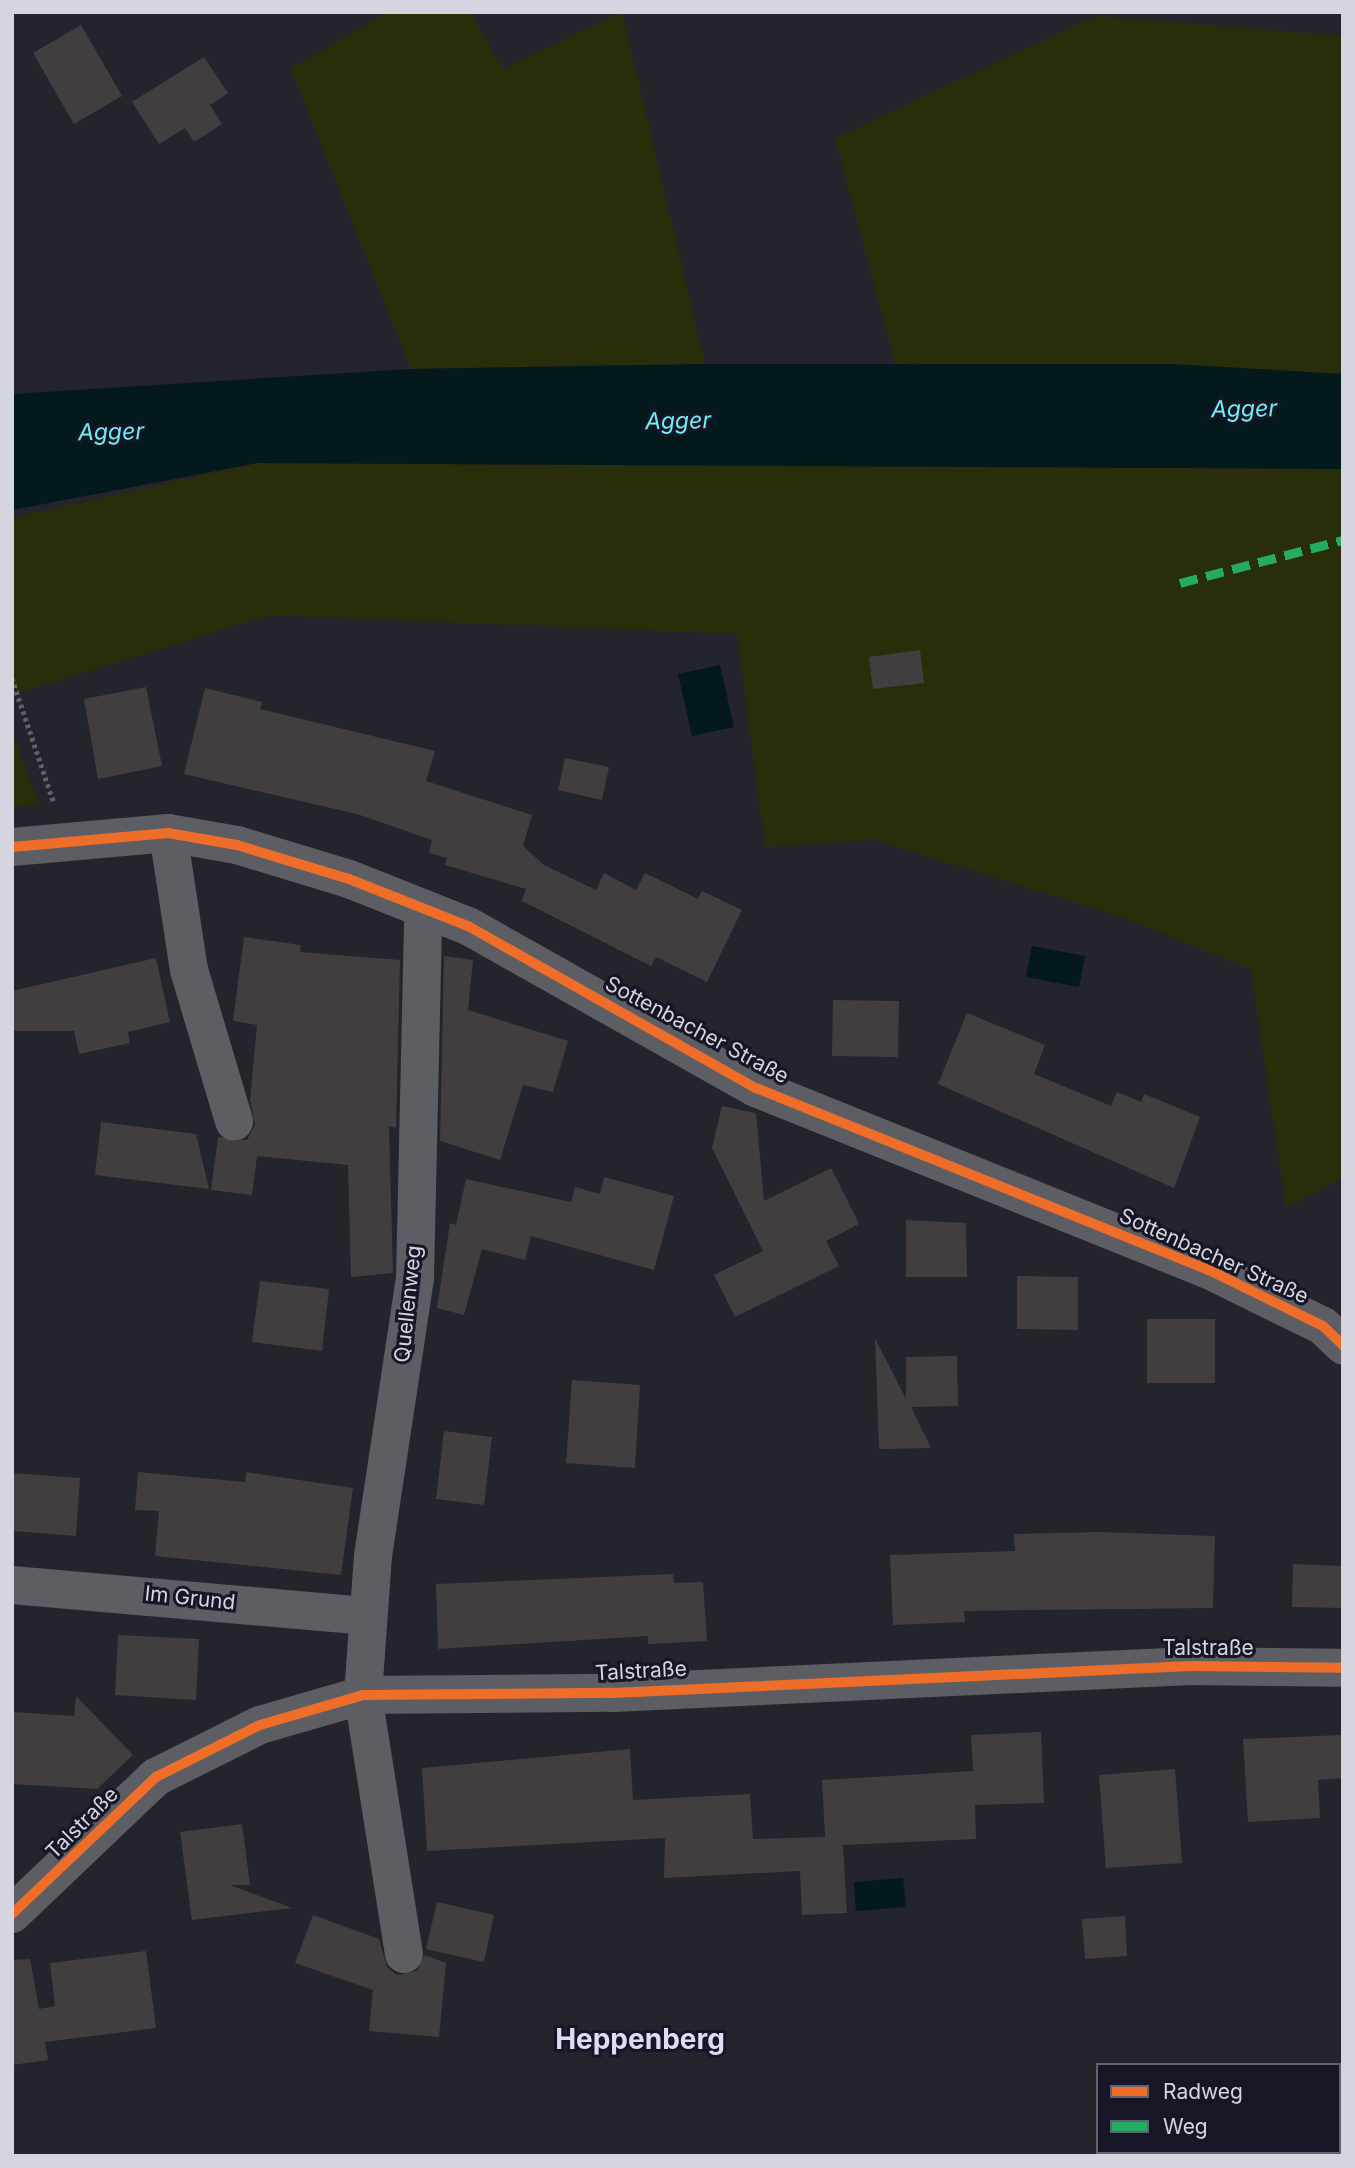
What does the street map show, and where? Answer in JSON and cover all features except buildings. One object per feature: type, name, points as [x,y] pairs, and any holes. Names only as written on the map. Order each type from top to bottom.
[{"type":"street","name":"Sottenbacher Straße","points":[[12,846],[168,832],[324,871],[468,926],[756,1088],[1209,1270],[1323,1326],[1343,1345]]},
{"type":"street","points":[[168,832],[189,970],[234,1121]]},
{"type":"street","name":"Quellenweg","points":[[404,1954],[363,1695],[368,1616],[415,1277],[424,911]]},
{"type":"street","name":"Im Grund","points":[[12,1585],[368,1616]]},
{"type":"street","name":"Talstraße","points":[[12,1914],[156,1777],[260,1725],[363,1695],[613,1693],[1190,1666],[1343,1668]]},
{"type":"path","points":[[12,678],[64,841]]},
{"type":"green space","points":[[388,12],[470,12],[503,69],[622,12],[705,364],[411,369],[291,69]]},
{"type":"green space","points":[[1096,16],[1343,36],[1343,374],[1172,364],[895,363],[835,138]]},
{"type":"green space","points":[[257,463],[1343,469],[1343,1178],[1286,1208],[1251,970],[1125,918],[874,840],[765,847],[737,634],[270,615],[12,695],[12,518]]},
{"type":"green space","points":[[12,732],[39,805],[12,807]]},
{"type":"water","name":"Agger","points":[[705,364],[1172,364],[1343,374],[1343,469],[257,463],[12,510],[12,394],[411,369]]},
{"type":"water","points":[[720,665],[734,727],[692,736],[678,674]]},
{"type":"water","points":[[1032,946],[1085,956],[1079,987],[1026,977]]},
{"type":"water","points":[[903,1878],[906,1907],[856,1911],[854,1882]]},
{"type":"marked path","points":[[1180,583],[1343,540]]},
{"type":"cycle path","points":[[12,847],[168,833],[237,845],[349,879],[468,926],[756,1088],[1209,1270],[1323,1326],[1343,1345]]},
{"type":"cycle path","points":[[12,1914],[156,1777],[260,1725],[363,1695],[613,1693],[1190,1666],[1343,1668]]},
{"type":"district","name":"Heppenberg","points":[[640,2039]]}]
